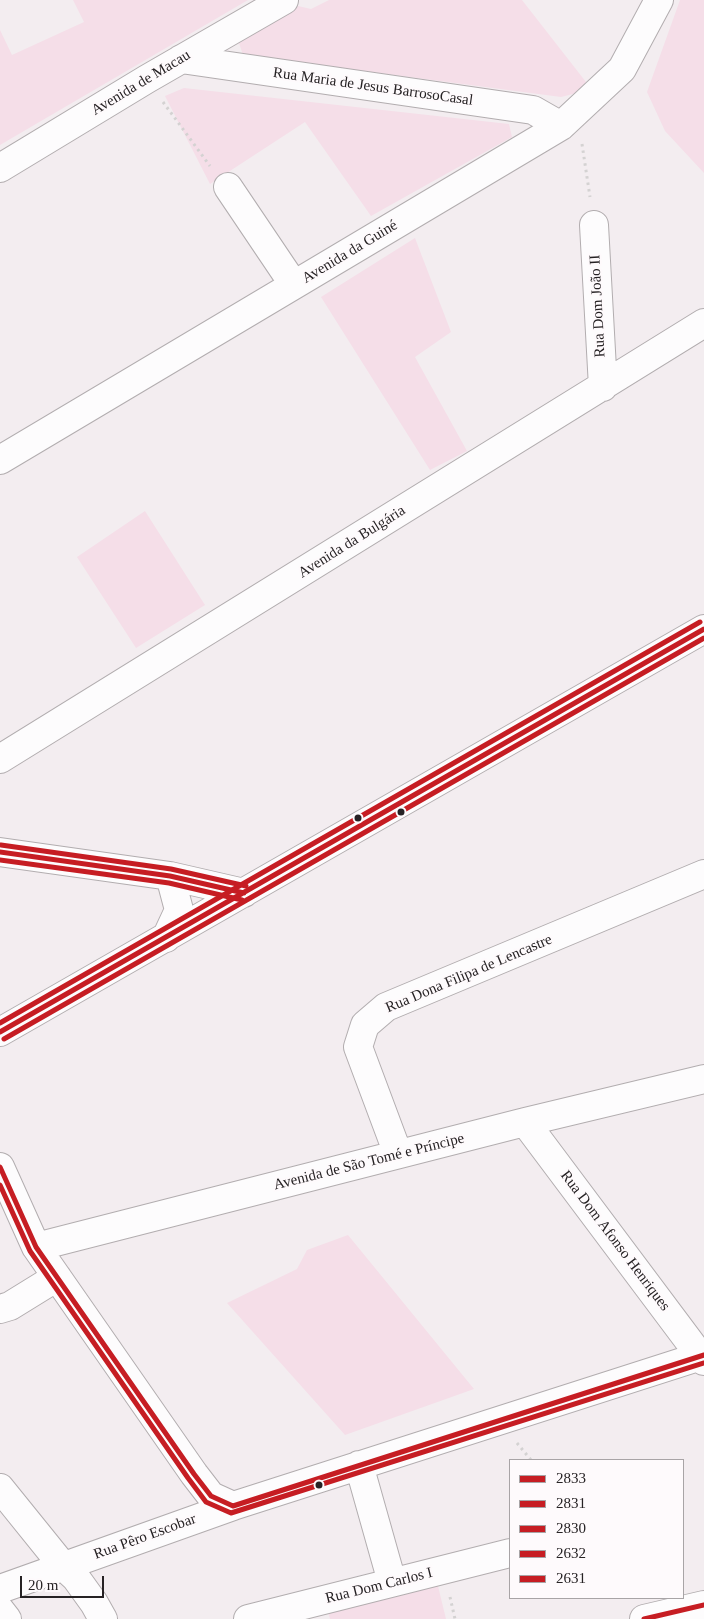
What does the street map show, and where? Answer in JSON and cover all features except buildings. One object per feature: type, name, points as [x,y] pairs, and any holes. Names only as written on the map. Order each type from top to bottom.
[{"type":"street","name":"Avenida de Macau","points":[[0,168],[147,79],[284,0]]},
{"type":"street","name":"Avenida da Guiné","points":[[0,460],[569,118],[622,69],[659,0]]},
{"type":"street","name":"Rua Maria de Jesus BarrosoCasal","points":[[181,59],[532,110],[569,118]]},
{"type":"street","points":[[228,188],[294,285]]},
{"type":"street","name":"Rua Dom João II","points":[[594,225],[603,387]]},
{"type":"street","name":"Avenida da Bulgária","points":[[0,760],[704,323]]},
{"type":"street","points":[[0,1032],[704,630]]},
{"type":"street","points":[[0,852],[170,876],[244,893]]},
{"type":"street","name":"Rua Dona Filipa de Lencastre","points":[[398,1154],[358,1047],[366,1025],[386,1007],[704,874]]},
{"type":"street","points":[[166,938],[179,910],[170,876]]},
{"type":"street","name":"Avenida de São Tomé e Príncipe","points":[[36,1247],[525,1122],[704,1079]]},
{"type":"street","name":"Rua Dom Afonso Henriques","points":[[525,1122],[703,1357]]},
{"type":"street","points":[[0,1167],[36,1247],[194,1474],[211,1496],[233,1506]]},
{"type":"street","points":[[0,1310],[10,1306],[57,1277]]},
{"type":"street","name":"Rua Pêro Escobar","points":[[0,1589],[233,1506],[703,1357]]},
{"type":"street","points":[[359,1465],[392,1582]]},
{"type":"street","points":[[0,1488],[63,1566],[76,1578],[103,1619]]},
{"type":"street","name":"Rua Dom Carlos I","points":[[248,1619],[509,1553]]},
{"type":"street","points":[[644,1619],[704,1604]]},
{"type":"street","points":[[0,1610],[7,1619]]},
{"type":"path","points":[[147,79],[198,152],[228,188]]},
{"type":"path","points":[[569,118],[594,225]]},
{"type":"shaded area","points":[[73,0],[248,0],[0,145],[0,30],[12,55],[84,22]]},
{"type":"shaded area","points":[[329,0],[522,0],[586,82],[577,93],[561,97],[243,55],[239,43],[298,6],[311,9]]},
{"type":"shaded area","points":[[680,0],[704,0],[704,173],[665,131],[647,92]]},
{"type":"shaded area","points":[[184,88],[509,124],[512,137],[371,216],[305,122],[210,184],[165,96]]},
{"type":"shaded area","points":[[415,238],[451,332],[415,357],[467,451],[430,470],[321,297]]},
{"type":"shaded area","points":[[145,511],[205,605],[136,648],[77,557]]},
{"type":"shaded area","points":[[348,1235],[474,1389],[345,1435],[227,1303],[297,1269],[307,1250]]},
{"type":"shaded area","points":[[437,1582],[446,1619],[330,1619],[327,1608]]},
{"type":"transit line","name":"2830","points":[[0,1023],[700,622]]},
{"type":"transit line","name":"2833","points":[[0,1032],[704,629]]},
{"type":"transit line","name":"2831","points":[[4,1039],[704,638]]},
{"type":"transit line","name":"2830","points":[[1,845],[171,869],[246,886]]},
{"type":"transit line","name":"2833","points":[[0,852],[170,876],[244,893]]},
{"type":"transit line","name":"2831","points":[[0,860],[169,883],[242,900]]},
{"type":"transit line","name":"2632","points":[[0,1167],[36,1247],[194,1474],[211,1496],[233,1506],[704,1355]]},
{"type":"transit line","name":"2631","points":[[0,1185],[30,1251],[188,1478],[206,1502],[231,1513],[704,1363]]},
{"type":"transit line","name":"2632","points":[[644,1619],[704,1605]]}]
